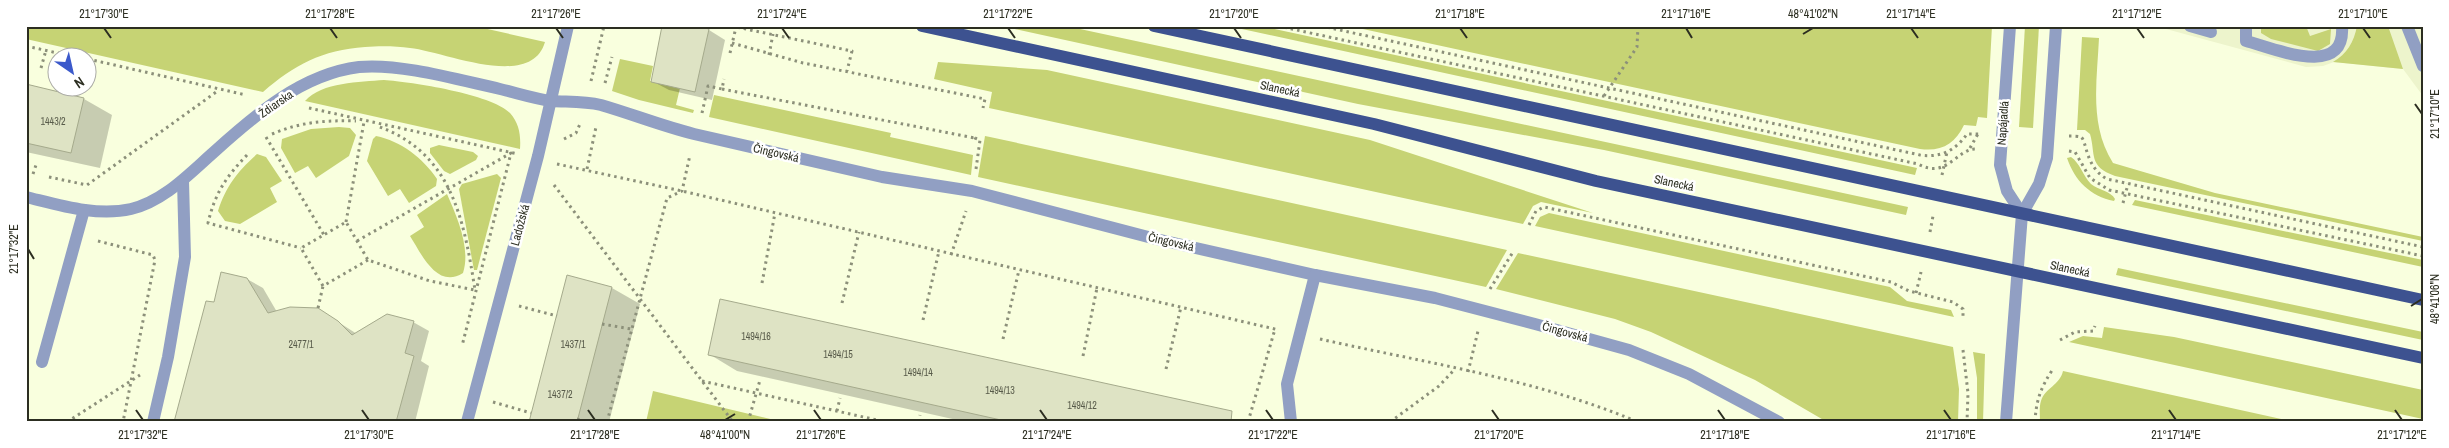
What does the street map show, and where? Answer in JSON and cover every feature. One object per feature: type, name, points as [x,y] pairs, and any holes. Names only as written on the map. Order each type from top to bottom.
[{"type":"main road","name":"Slanecká","points":[[922,26],[1374,124],[1596,180],[2423,358]]},
{"type":"main road","points":[[1154,26],[2423,300]]},
{"type":"street","name":"Ladožská","points":[[467,422],[538,156],[568,26]]},
{"type":"street","name":"Napájadlá","points":[[2010,26],[2000,165],[2007,191],[2022,214]]},
{"type":"street","points":[[2006,422],[2022,214],[2039,184],[2047,158],[2056,26]]},
{"type":"street","points":[[2190,26],[2212,32]]},
{"type":"street","points":[[2246,26],[2246,41],[2301,56],[2322,58],[2340,44],[2342,26]]},
{"type":"street","points":[[2407,26],[2423,66]]},
{"type":"street","name":"Ždiarska","points":[[26,197],[78,209],[130,209],[148,202],[183,181],[214,152],[277,100],[327,75],[359,67],[400,69],[444,76],[550,101]]},
{"type":"street","name":"Čingovská","points":[[550,101],[585,102],[601,105],[694,134],[882,177],[972,191],[1156,239],[1315,275],[1435,298],[1629,350],[1689,374],[1779,422]]},
{"type":"street","points":[[153,422],[168,357],[185,257],[183,181]]},
{"type":"street","points":[[42,362],[76,236],[78,209]]},
{"type":"street","points":[[1291,422],[1287,384],[1315,275]]},
{"type":"path","points":[[592,75],[604,26]]},
{"type":"path","points":[[731,26],[852,51],[847,71]]},
{"type":"path","points":[[1278,26],[1918,164],[1926,169],[1944,166],[1955,161],[1969,149],[1981,126]]},
{"type":"path","points":[[1321,26],[1920,155],[1936,156],[1957,146],[1967,134],[1984,134]]},
{"type":"path","points":[[1604,96],[1637,47],[1638,26]]},
{"type":"path","points":[[730,53],[736,27]]},
{"type":"path","points":[[769,55],[773,34]]},
{"type":"path","points":[[732,43],[769,55],[985,99],[983,108]]},
{"type":"path","points":[[26,46],[46,50],[41,68]]},
{"type":"path","points":[[604,87],[612,57]]},
{"type":"path","points":[[98,61],[219,90],[277,100],[364,122],[511,153],[538,156],[553,163],[586,169],[940,252],[1455,369],[1531,384],[1600,406],[1638,422]]},
{"type":"path","points":[[722,89],[975,138]]},
{"type":"path","points":[[26,173],[87,185],[219,90]]},
{"type":"path","points":[[259,143],[265,136],[292,126],[326,120],[364,122],[398,133],[419,148],[437,168],[448,188],[465,233],[475,290]]},
{"type":"path","points":[[364,122],[346,222],[368,260],[430,281],[475,290]]},
{"type":"path","points":[[586,169],[597,124]]},
{"type":"path","points":[[265,136],[324,235]]},
{"type":"path","points":[[2066,136],[2079,136],[2083,139],[2090,162],[2102,177],[2423,247]]},
{"type":"path","points":[[253,149],[226,177],[216,195],[208,222],[301,248],[323,286],[318,308]]},
{"type":"path","points":[[1969,149],[1976,149]]},
{"type":"path","points":[[2066,151],[2075,152],[2086,173],[2096,183],[2109,190],[2423,256]]},
{"type":"path","points":[[1942,173],[1947,152]]},
{"type":"path","points":[[357,242],[511,153]]},
{"type":"path","points":[[460,356],[475,290],[511,153]]},
{"type":"path","points":[[33,174],[36,165]]},
{"type":"path","points":[[548,177],[733,422]]},
{"type":"path","points":[[78,184],[78,209]]},
{"type":"path","points":[[2123,203],[2128,184]]},
{"type":"path","points":[[606,422],[668,198]]},
{"type":"path","points":[[1529,225],[1536,211],[1544,207],[1892,282],[1916,293],[1953,302],[1962,309],[1963,319]]},
{"type":"path","points":[[762,283],[775,213]]},
{"type":"path","points":[[301,248],[346,222]]},
{"type":"path","points":[[842,303],[859,232]]},
{"type":"path","points":[[76,236],[153,255],[155,260],[123,422]]},
{"type":"path","points":[[924,320],[940,252]]},
{"type":"path","points":[[323,286],[368,260]]},
{"type":"path","points":[[1003,339],[1019,270]]},
{"type":"path","points":[[1916,293],[1918,283]]},
{"type":"path","points":[[1083,356],[1097,288]]},
{"type":"path","points":[[519,306],[557,316]]},
{"type":"path","points":[[1166,369],[1181,307]]},
{"type":"path","points":[[602,324],[631,329]]},
{"type":"path","points":[[2060,340],[2075,332],[2093,331],[2095,326]]},
{"type":"path","points":[[1248,422],[1276,329]]},
{"type":"path","points":[[1963,350],[1968,393],[1967,422]]},
{"type":"path","points":[[67,422],[168,357]]},
{"type":"path","points":[[1390,422],[1439,386],[1455,369]]},
{"type":"path","points":[[2035,422],[2036,402],[2041,386],[2053,369]]},
{"type":"path","points":[[702,380],[886,422]]},
{"type":"path","points":[[748,422],[760,380]]},
{"type":"path","points":[[837,411],[840,398]]},
{"type":"path","points":[[493,402],[531,412]]},
{"type":"path","points":[[919,422],[920,415]]},
{"type":"path","points":[[578,419],[588,422]]},
{"type":"shaded area","points":[[2155,26],[2423,26],[2423,96],[2403,69],[2334,62],[2323,66],[2306,67]]},
{"type":"green space","points":[[26,26],[474,26],[545,42],[537,56],[523,64],[505,66],[485,64],[405,47],[376,46],[335,51],[298,67],[263,92],[98,55],[98,48],[66,48],[26,39]]},
{"type":"green space","points":[[1001,26],[1066,26],[1908,207],[1906,215],[1604,150],[1358,104]]},
{"type":"green space","points":[[1228,26],[1261,26],[1917,168],[1915,175]]},
{"type":"green space","points":[[1349,26],[1992,26],[1987,118],[1978,117],[1976,126],[1964,125],[1952,142],[1941,148],[1920,149]]},
{"type":"green space","points":[[2025,26],[2039,26],[2033,128],[2019,127]]},
{"type":"green space","points":[[2261,26],[2306,26],[2310,36],[2331,29],[2330,44],[2318,51],[2271,39],[2261,33]]},
{"type":"green space","points":[[2357,26],[2388,26],[2403,69],[2333,62],[2349,47]]},
{"type":"green space","points":[[2082,37],[2099,38],[2096,86],[2097,118],[2105,148],[2113,163],[2215,193],[2423,237],[2423,241],[2115,176],[2106,172],[2097,164],[2090,134],[2085,130],[2077,130]]},
{"type":"green space","points":[[620,59],[653,66],[650,81],[680,88],[676,105],[694,110],[693,113],[639,100],[612,91]]},
{"type":"green space","points":[[938,62],[1047,70],[1370,140],[1593,213],[1541,202],[1533,206],[1523,224],[989,108],[992,92],[934,79]]},
{"type":"green space","points":[[384,80],[450,90],[500,106],[510,113],[516,121],[520,134],[520,149],[305,101],[321,90],[342,84]]},
{"type":"green space","points":[[714,95],[891,133],[890,137],[973,155],[971,175],[709,117]]},
{"type":"green space","points":[[350,128],[356,135],[349,156],[316,178],[308,166],[295,173],[281,148],[282,139],[311,129]]},
{"type":"green space","points":[[376,136],[403,146],[418,157],[437,179],[436,186],[409,203],[400,189],[388,196],[367,161],[373,139]]},
{"type":"green space","points":[[985,136],[1507,250],[1486,287],[978,177]]},
{"type":"green space","points":[[439,145],[473,152],[478,156],[476,160],[450,174],[444,171],[430,153],[430,148]]},
{"type":"green space","points":[[257,154],[266,157],[282,181],[270,188],[277,202],[240,224],[225,221],[218,211],[225,194],[238,173]]},
{"type":"green space","points":[[2071,157],[2091,184],[2111,194],[2115,199],[2114,201],[2105,199],[2084,186],[2070,166],[2067,158]]},
{"type":"green space","points":[[497,174],[501,178],[477,270],[474,270],[459,189],[462,184]]},
{"type":"green space","points":[[447,194],[462,233],[465,253],[463,273],[454,277],[445,277],[431,267],[410,236],[424,227],[417,215]]},
{"type":"green space","points":[[2135,200],[2423,260],[2423,267],[2132,205]]},
{"type":"green space","points":[[1549,213],[1890,287],[1907,301],[1951,310],[1954,317],[1535,226],[1540,217]]},
{"type":"green space","points":[[1518,253],[1953,347],[1959,389],[1958,422],[1827,422],[1755,380],[1651,332],[1615,319],[1496,289]]},
{"type":"green space","points":[[2118,268],[2423,332],[2423,340],[2116,275]]},
{"type":"green space","points":[[2104,327],[2174,337],[2423,390],[2423,419],[2069,342],[2083,336],[2102,338]]},
{"type":"green space","points":[[1973,352],[1985,354],[1983,422],[1977,422],[1977,378]]},
{"type":"green space","points":[[2063,371],[2295,422],[2040,422],[2041,401],[2059,380]]},
{"type":"green space","points":[[653,391],[783,422],[646,422]]},
{"type":"building","points":[[662,26],[697,26],[709,29],[695,92],[651,82]]},
{"type":"building","points":[[26,84],[48,89],[48,98],[84,98],[71,153],[26,143]]},
{"type":"building","points":[[221,272],[247,278],[268,313],[290,307],[318,308],[338,321],[352,335],[387,314],[414,321],[405,353],[414,356],[396,422],[174,422],[206,301],[214,302]]},
{"type":"building","points":[[567,275],[612,287],[577,422],[529,422]]},
{"type":"building","points":[[720,299],[1232,411],[1231,422],[1010,422],[708,355]]}]
